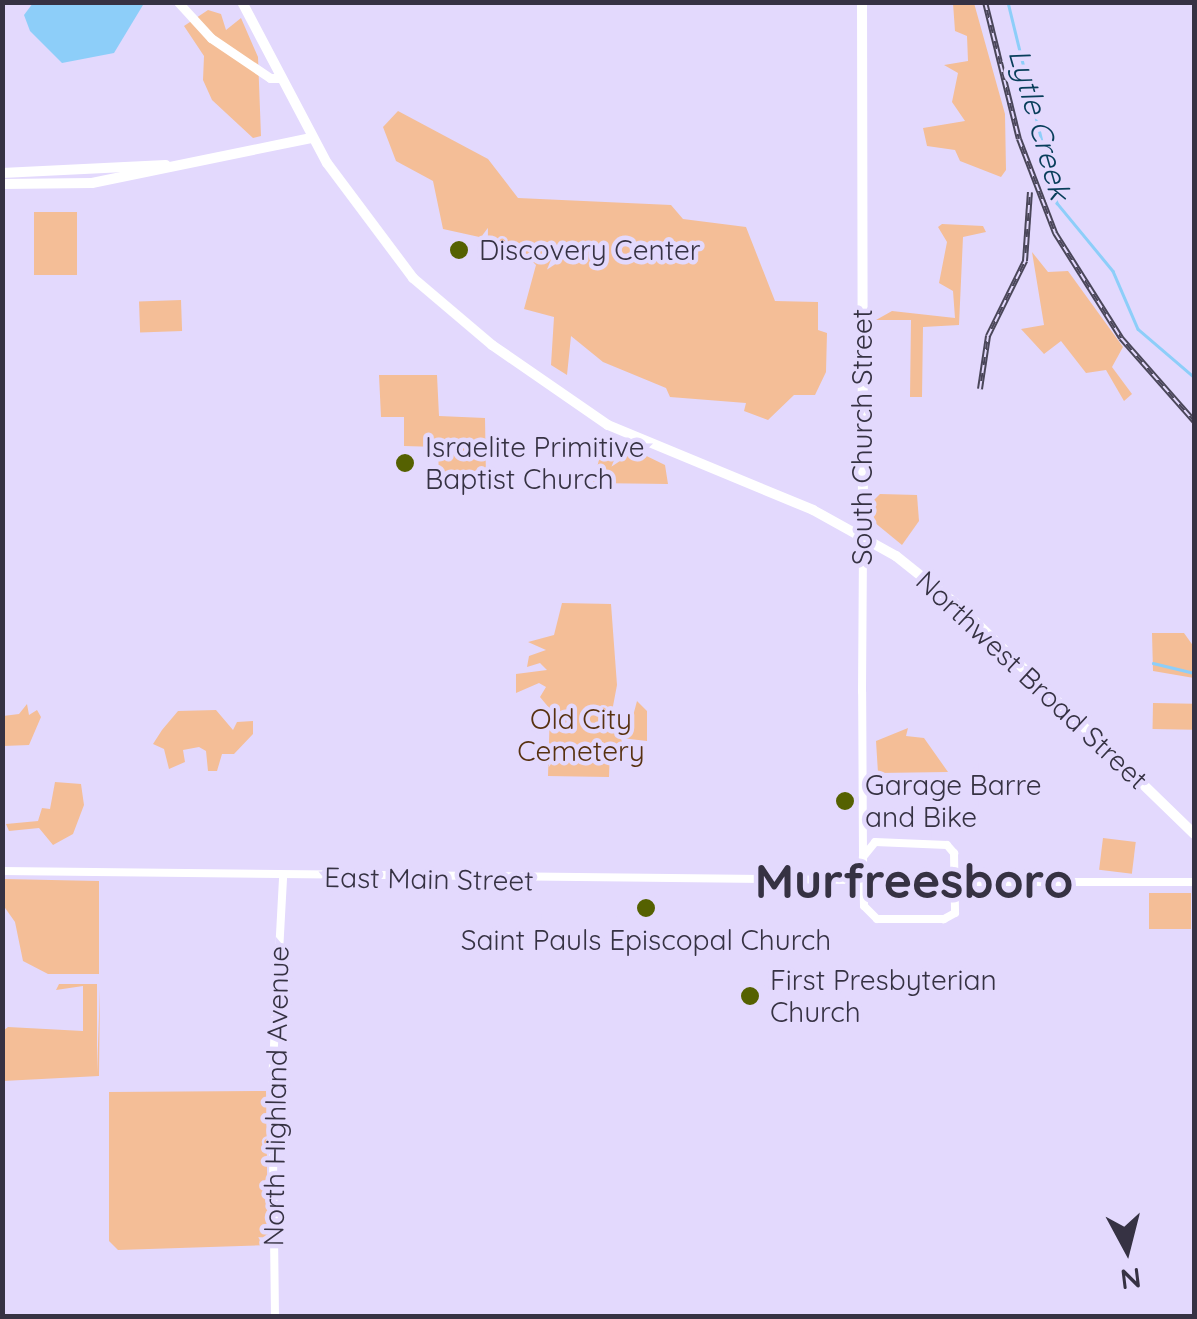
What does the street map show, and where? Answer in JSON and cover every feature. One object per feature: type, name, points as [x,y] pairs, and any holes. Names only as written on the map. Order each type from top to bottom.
[{"type":"main road","points":[[178,2],[211,38],[270,78],[279,78]]},
{"type":"main road","name":"Northwest Broad Street","points":[[242,2],[312,138],[396,263],[546,386],[637,438],[863,534],[960,607],[1194,834]]},
{"type":"main road","name":"South Church Street","points":[[862,2],[863,534]]},
{"type":"main road","points":[[2,184],[92,183],[312,138]]},
{"type":"main road","points":[[2,173],[176,166]]},
{"type":"street","name":"South Church Street","points":[[863,534],[863,872]]},
{"type":"street","points":[[862,857],[874,842],[938,842],[954,854],[955,913],[944,919],[877,919],[864,906],[863,872]]},
{"type":"street","name":"East Main Street","points":[[2,871],[855,880]]},
{"type":"street","points":[[863,872],[855,880],[864,889]]},
{"type":"street","name":"North Highland Avenue","points":[[275,1316],[272,1082],[283,876]]},
{"type":"street","points":[[954,882],[1194,882]]},
{"type":"street","points":[[954,882],[966,882]]},
{"type":"green space","points":[[953,3],[974,3],[1005,114],[1006,170],[1001,177],[960,161],[955,150],[927,146],[923,128],[965,121],[952,102],[958,73],[944,65],[968,61],[967,36],[955,31]]},
{"type":"green space","points":[[208,10],[221,14],[226,30],[241,18],[258,57],[261,136],[253,138],[212,100],[203,80],[204,56],[184,26]]},
{"type":"green space","points":[[398,111],[488,159],[518,198],[671,205],[683,219],[746,227],[775,301],[818,302],[818,330],[827,333],[826,372],[815,395],[794,395],[768,420],[744,411],[746,403],[670,397],[666,388],[603,362],[571,336],[567,375],[551,365],[554,317],[524,309],[536,265],[516,245],[443,229],[433,181],[396,161],[383,127]]},
{"type":"green space","points":[[34,212],[77,212],[77,275],[34,275]]},
{"type":"green space","points":[[983,226],[986,232],[963,237],[959,325],[923,327],[922,397],[910,397],[911,320],[876,320],[892,311],[955,318],[953,291],[939,283],[947,242],[938,227]]},
{"type":"green space","points":[[1032,252],[1048,272],[1068,271],[1123,347],[1112,367],[1132,394],[1124,401],[1106,370],[1086,373],[1061,341],[1044,354],[1021,329],[1044,325]]},
{"type":"green space","points":[[181,300],[182,331],[140,332],[139,301]]},
{"type":"green space","points":[[379,375],[437,375],[439,416],[485,418],[486,479],[439,478],[438,447],[404,446],[404,417],[381,417]]},
{"type":"green space","points":[[603,444],[603,454],[620,459],[628,447],[665,465],[668,484],[593,483]]},
{"type":"green space","points":[[880,494],[917,495],[919,521],[902,545],[874,522],[873,501]]},
{"type":"green space","name":"Old City Cemetery","points":[[562,603],[611,604],[617,685],[610,722],[616,733],[629,731],[637,701],[647,711],[647,741],[621,738],[626,760],[610,748],[609,777],[548,776],[550,709],[540,697],[546,687],[539,683],[516,693],[516,674],[547,670],[540,663],[527,667],[529,656],[546,650],[528,642],[554,635]]},
{"type":"green space","points":[[1152,633],[1184,633],[1194,647],[1194,678],[1153,671]]},
{"type":"green space","points":[[1153,703],[1194,704],[1194,730],[1153,729]]},
{"type":"green space","points":[[27,704],[29,715],[37,710],[41,717],[29,745],[3,746],[3,716],[19,714]]},
{"type":"green space","points":[[216,710],[233,730],[237,722],[253,721],[253,734],[234,754],[222,754],[217,771],[208,771],[206,751],[199,747],[183,750],[185,762],[169,769],[164,749],[153,744],[162,730],[178,711]]},
{"type":"green space","points":[[908,728],[906,736],[924,738],[948,772],[878,773],[876,741]]},
{"type":"green space","points":[[55,782],[81,784],[84,805],[73,834],[53,845],[39,828],[9,831],[6,824],[38,821],[42,808],[50,809]]},
{"type":"green space","points":[[1103,838],[1136,842],[1132,874],[1099,870]]},
{"type":"green space","points":[[3,879],[99,881],[99,974],[48,974],[23,961],[15,922],[3,905]]},
{"type":"green space","points":[[1149,893],[1191,893],[1191,929],[1149,929]]},
{"type":"green space","points":[[59,984],[97,984],[97,1073],[100,988],[99,1076],[3,1081],[3,1031],[8,1027],[83,1031],[83,986],[56,990]]},
{"type":"green space","points":[[266,1091],[268,1245],[118,1250],[109,1241],[109,1092]]},
{"type":"water","points":[[33,3],[143,5],[114,53],[62,63],[30,31],[24,15]]},
{"type":"waterway","name":"Lytle Creek","points":[[1008,2],[1057,203],[1113,271],[1138,329],[1194,377]]},
{"type":"waterway","points":[[1153,663],[1194,673]]},
{"type":"railway","points":[[985,2],[1019,139],[1055,233],[1121,338],[1194,421]]},
{"type":"railway","points":[[980,389],[988,336],[1025,261],[1030,192]]},
{"type":"place","name":"Discovery Center","points":[[459,250]]},
{"type":"place","name":"Israelite Primitive Baptist Church","points":[[405,463]]},
{"type":"place","name":"Garage Barre and Bike","points":[[845,801]]},
{"type":"place","name":"Saint Pauls Episcopal Church","points":[[646,908]]},
{"type":"place","name":"First Presbyterian Church","points":[[750,996]]},
{"type":"district","name":"Murfreesboro","points":[[914,881]]}]
